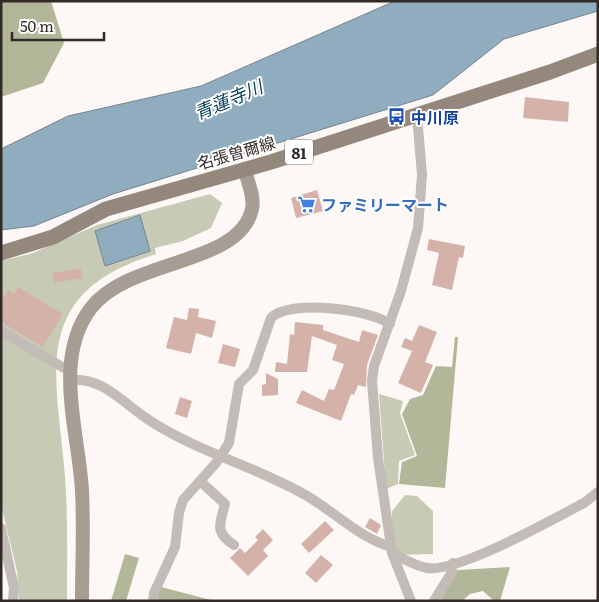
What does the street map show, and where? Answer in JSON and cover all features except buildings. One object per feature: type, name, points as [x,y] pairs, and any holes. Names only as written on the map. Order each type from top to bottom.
[{"type":"main road","name":"名張曽爾線","points":[[1,253],[53,237],[106,209],[245,169],[417,115],[550,72],[598,54]]},
{"type":"street","points":[[410,601],[391,550],[378,458],[372,381],[374,366],[401,291],[418,228],[422,175],[417,115]]},
{"type":"street","points":[[82,601],[82,490],[69,375],[75,333],[91,308],[109,289],[142,273],[220,246],[242,232],[253,208],[245,169]]},
{"type":"street","points":[[153,601],[154,593],[174,546],[180,507],[221,457],[228,443],[239,384],[253,370],[264,342],[269,322],[276,313],[303,308],[346,310],[384,320],[390,324]]},
{"type":"street","points":[[1,331],[69,375],[99,384],[148,420],[198,447],[252,467],[300,492],[376,541],[425,568],[436,569],[480,555],[584,503],[598,492]]},
{"type":"street","points":[[200,481],[225,504],[220,532],[222,537],[234,545]]},
{"type":"street","points":[[1,528],[14,588],[13,601]]},
{"type":"street","points":[[434,601],[452,572],[453,563]]},
{"type":"green space","points":[[1,1],[51,1],[64,43],[43,83],[1,97]]},
{"type":"green space","points":[[210,194],[222,203],[211,228],[183,241],[155,248],[156,254],[115,270],[87,290],[69,314],[59,340],[56,370],[66,491],[67,601],[19,601],[17,571],[1,505],[1,261],[33,253],[97,225]]},
{"type":"green space","points":[[455,337],[458,337],[445,488],[399,484],[402,462],[417,456],[402,414],[410,399],[423,395],[436,366],[452,367]]},
{"type":"green space","points":[[379,394],[403,401],[400,413],[415,455],[399,461],[398,484],[386,489]]},
{"type":"green space","points":[[405,495],[417,496],[433,511],[433,554],[392,555],[392,511]]},
{"type":"green space","points":[[125,554],[139,558],[126,601],[111,601]]},
{"type":"green space","points":[[510,567],[500,601],[494,601],[483,591],[470,594],[462,601],[440,601],[458,570]]},
{"type":"green space","points":[[157,586],[211,600],[211,601],[153,601]]},
{"type":"water","name":"青蓮寺川","points":[[395,1],[598,1],[598,11],[504,39],[433,95],[113,194],[34,226],[1,230],[1,149],[68,116],[201,86]]},
{"type":"water","points":[[140,215],[150,251],[105,266],[95,231]]},
{"type":"place","name":"中川原","points":[[397,117]]},
{"type":"place","name":"ファミリーマート","points":[[307,204]]}]
